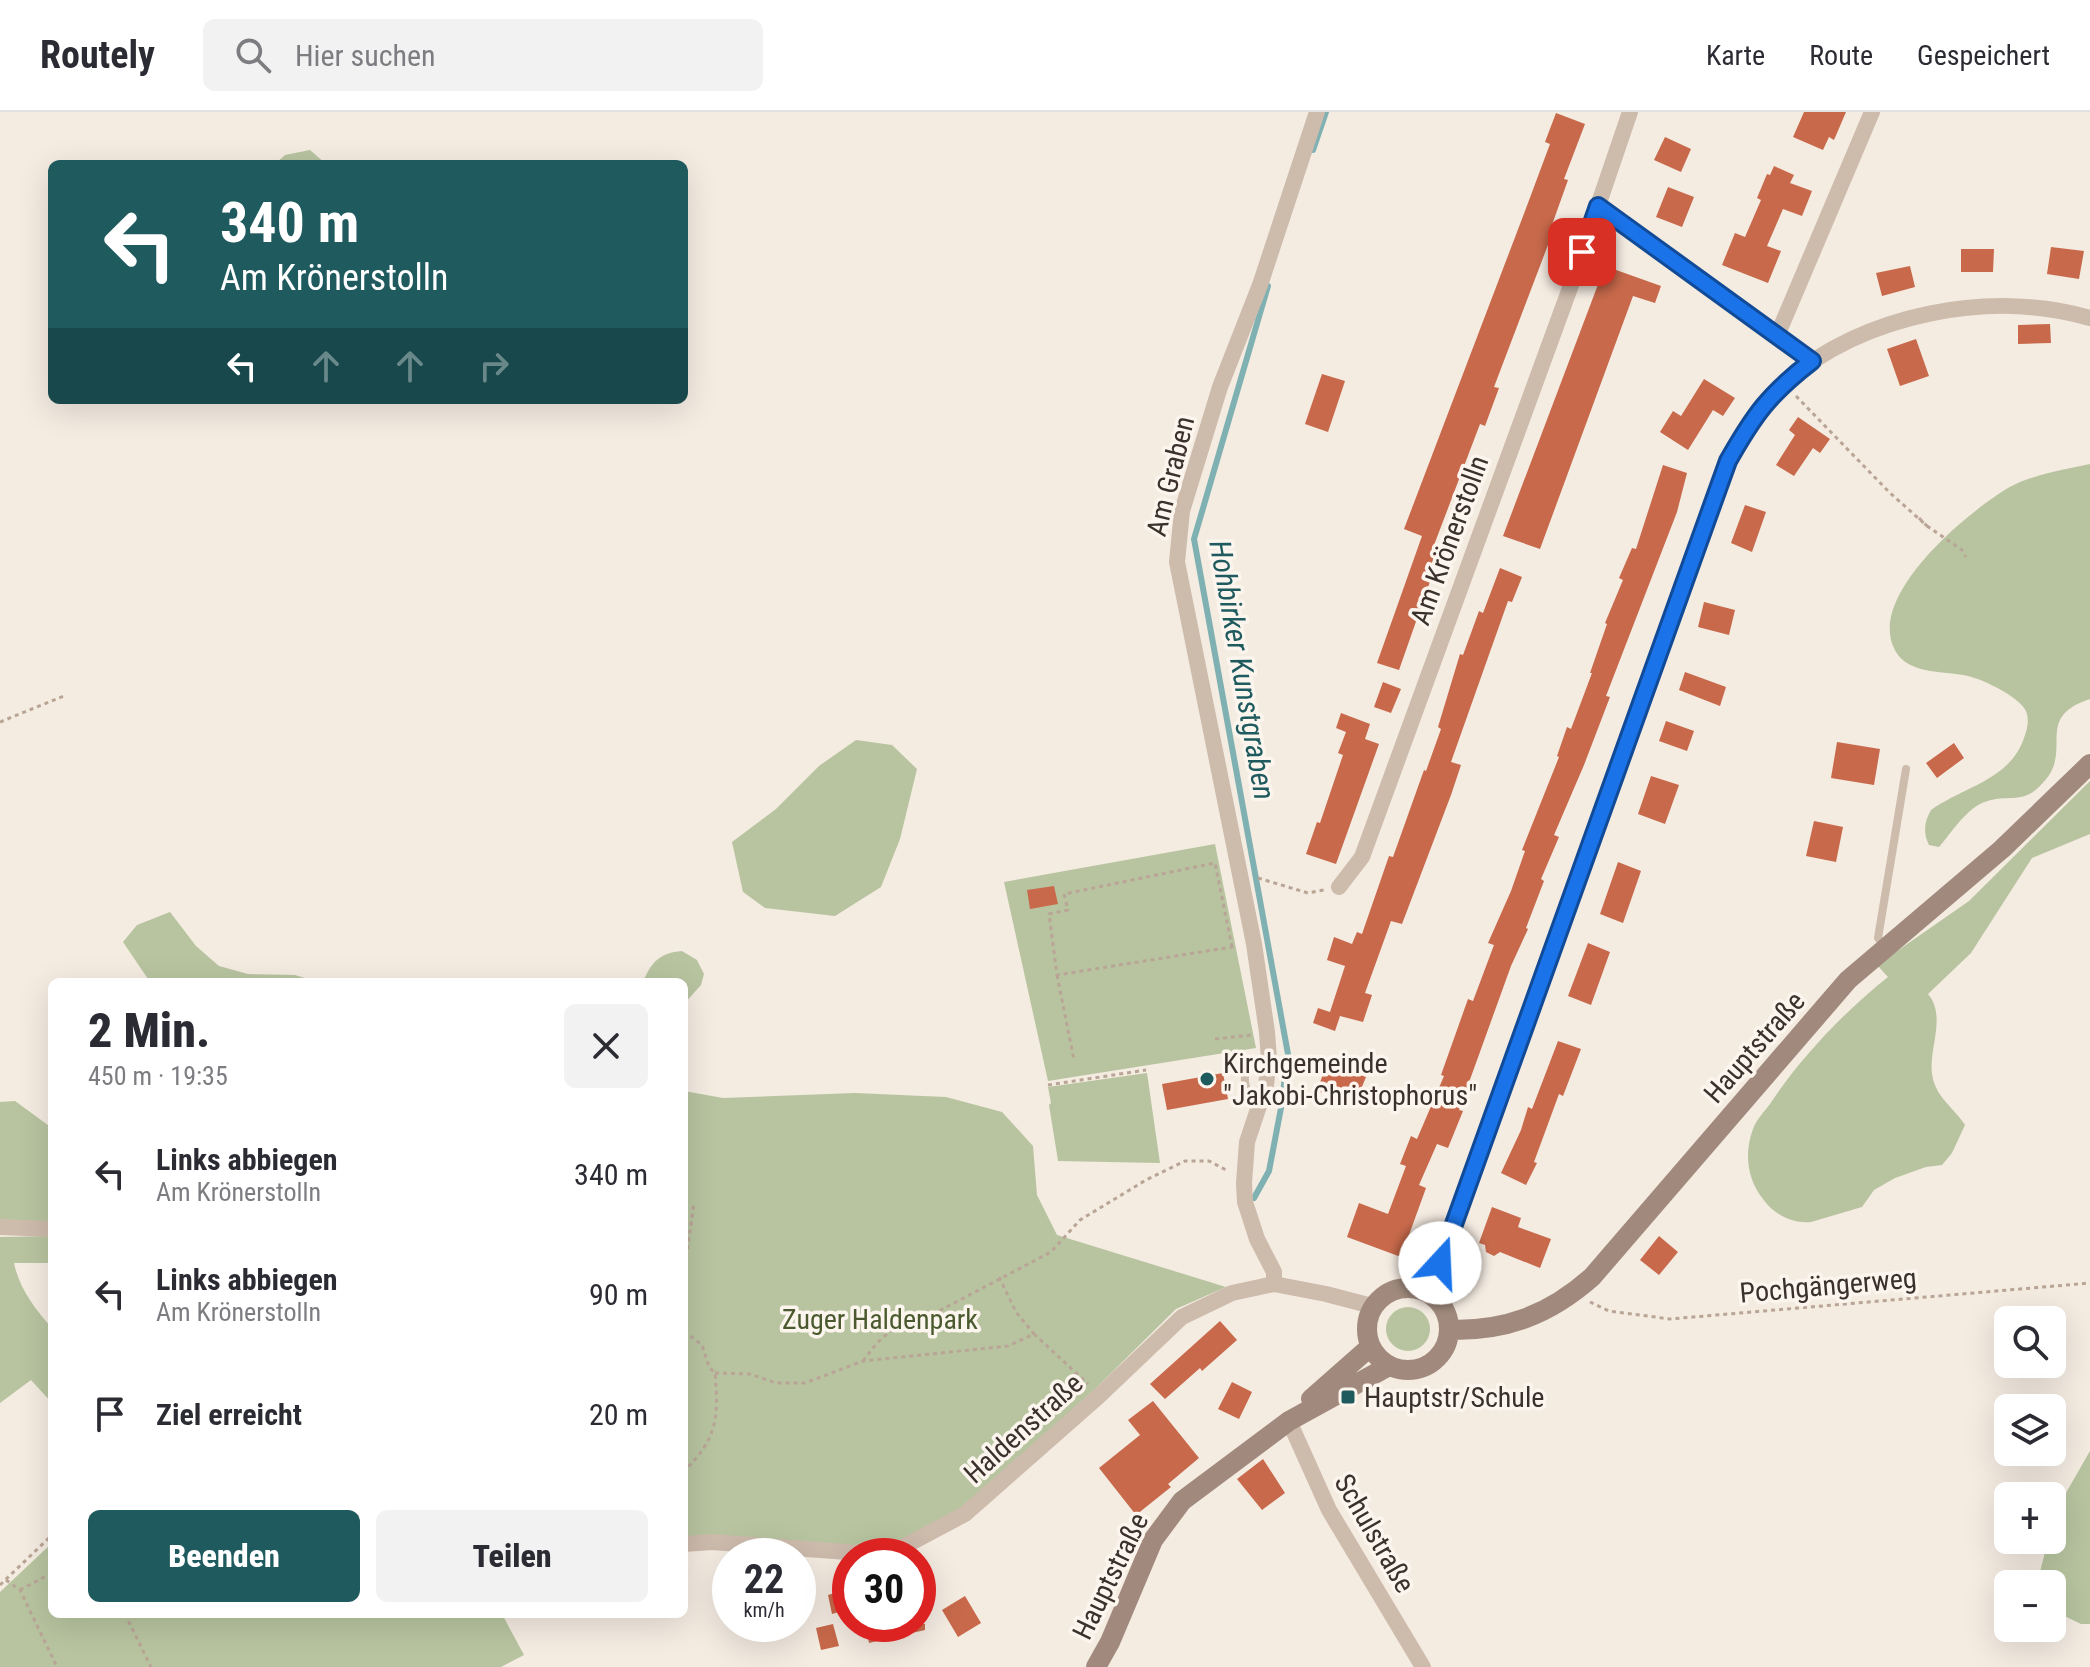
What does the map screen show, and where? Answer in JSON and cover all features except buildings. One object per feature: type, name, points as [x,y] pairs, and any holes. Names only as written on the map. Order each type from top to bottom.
[{"type":"street","name":"Am Graben","points":[[1274,1284],[1274,1272],[1257,1239],[1245,1202],[1244,1183],[1247,1142],[1266,1085],[1269,1060],[1267,1032],[1254,944],[1177,562],[1182,511],[1220,387],[1260,285],[1317,112]]},
{"type":"street","name":"Am Krönerstolln","points":[[1339,887],[1362,857],[1630,112]]},
{"type":"street","points":[[1777,336],[1872,112]]},
{"type":"street","points":[[1598,206],[1812,361]]},
{"type":"street","points":[[1429,1293],[1728,461],[1765,402],[1783,383],[1812,361],[1843,344],[1908,318],[1989,306],[2026,305],[2090,318]]},
{"type":"street","name":"Hauptstraße","points":[[1449,1330],[1482,1330],[1517,1322],[1550,1309],[1592,1277],[1848,980],[2002,849],[2090,764]]},
{"type":"street","points":[[0,1227],[48,1229]]},
{"type":"street","name":"Haldenstraße","points":[[688,1544],[712,1542],[888,1555],[965,1514],[1099,1396],[1182,1317],[1232,1293],[1274,1284],[1372,1306]]},
{"type":"street","points":[[1412,1287],[1429,1293],[1445,1310],[1449,1330],[1441,1353],[1426,1366],[1410,1370],[1389,1366],[1370,1347],[1366,1325],[1372,1306],[1384,1294],[1399,1288],[1412,1287]]},
{"type":"street","name":"Hauptstraße","points":[[1289,1421],[1327,1383],[1370,1347]]},
{"type":"street","name":"Hauptstraße","points":[[1096,1667],[1110,1642],[1153,1540],[1182,1501],[1289,1421],[1389,1366]]},
{"type":"street","name":"Schulstraße","points":[[1289,1421],[1329,1510],[1423,1667]]},
{"type":"lane","points":[[1886,948],[1878,938],[1906,769]]},
{"type":"path","points":[[1783,383],[1889,492],[1927,526],[1962,550],[1966,557]]},
{"type":"path","points":[[1919,518],[1927,526]]},
{"type":"path","points":[[0,722],[64,696]]},
{"type":"path","points":[[1074,1060],[1057,975],[1049,914],[1068,910],[1064,894],[1215,863],[1232,947]]},
{"type":"path","points":[[1259,878],[1308,893],[1339,887]]},
{"type":"path","points":[[1057,975],[1254,944]]},
{"type":"path","points":[[1215,1039],[1267,1032]]},
{"type":"path","points":[[1048,1085],[1146,1070]]},
{"type":"path","points":[[863,1361],[877,1343],[905,1318],[937,1312],[1051,1252],[1080,1220],[1101,1205],[1185,1161],[1209,1161],[1244,1183]]},
{"type":"path","points":[[688,1245],[694,1203]]},
{"type":"path","points":[[999,1277],[1016,1312],[1034,1334],[1099,1396]]},
{"type":"path","name":"Pochgängerweg","points":[[1576,1291],[1600,1309],[1670,1319],[2090,1283]]},
{"type":"path","points":[[688,1334],[702,1345],[709,1367],[715,1373],[718,1402],[705,1451],[688,1467]]},
{"type":"path","points":[[715,1373],[750,1374],[776,1383],[805,1383],[863,1361],[1008,1346],[1034,1334]]},
{"type":"path","points":[[0,1585],[48,1539]]},
{"type":"path","points":[[20,1590],[48,1575]]},
{"type":"path","points":[[6,1580],[20,1590],[57,1667]]},
{"type":"path","points":[[127,1618],[151,1667]]},
{"type":"green space","points":[[310,150],[321,160],[279,160],[285,155]]},
{"type":"green space","points":[[2090,464],[2090,699],[2073,706],[2063,715],[2053,766],[2038,787],[2023,796],[1982,803],[1964,817],[1939,847],[1929,845],[1925,828],[1931,810],[2008,764],[2024,738],[2028,717],[2019,702],[1983,681],[1925,670],[1899,656],[1893,646],[1890,625],[1896,602],[1927,556],[1948,534],[1991,499],[2028,479]]},
{"type":"green space","points":[[856,740],[892,745],[917,769],[900,839],[881,887],[835,916],[765,908],[743,892],[732,842],[776,809],[819,766]]},
{"type":"green space","points":[[2090,781],[2090,834],[2032,858],[1971,953],[1928,994],[1934,1003],[1937,1024],[1932,1058],[1933,1079],[1943,1098],[1965,1125],[1952,1153],[1942,1165],[1895,1178],[1874,1190],[1862,1207],[1811,1222],[1791,1220],[1778,1213],[1763,1199],[1750,1174],[1749,1147],[1758,1119],[1824,1036],[1888,977],[1877,965],[1969,901]]},
{"type":"green space","points":[[1215,844],[1256,1048],[1048,1081],[1004,882]]},
{"type":"green space","points":[[170,912],[196,946],[219,966],[248,974],[305,978],[147,978],[123,942],[137,925]]},
{"type":"green space","points":[[682,951],[697,960],[704,974],[701,985],[688,1000],[688,978],[645,978],[658,959]]},
{"type":"green space","points":[[1147,1073],[1160,1163],[1058,1161],[1048,1087]]},
{"type":"green space","name":"Zuger Haldenpark","points":[[688,1092],[723,1098],[855,1093],[946,1097],[1002,1112],[1033,1146],[1037,1195],[1057,1235],[1226,1287],[1176,1309],[1094,1390],[963,1509],[907,1538],[832,1538],[832,1546],[816,1544],[816,1538],[688,1536]]},
{"type":"green space","points":[[15,1101],[48,1125],[48,1223],[0,1219],[0,1102]]},
{"type":"green space","points":[[48,1236],[48,1263],[14,1263],[28,1298],[48,1323],[48,1399],[31,1380],[0,1403],[0,1237]]},
{"type":"green space","points":[[1408,1307],[1424,1313],[1430,1329],[1424,1345],[1408,1351],[1392,1345],[1386,1329],[1392,1313]]},
{"type":"green space","points":[[2090,1451],[2090,1624],[2081,1624],[2066,1617],[2066,1570],[2040,1570],[2044,1554],[2066,1554],[2066,1493]]},
{"type":"green space","points":[[48,1547],[48,1618],[504,1618],[524,1655],[501,1667],[0,1667],[0,1592]]},
{"type":"waterway","name":"Hohbirker Kunstgraben","points":[[1313,150],[1326,112]]},
{"type":"waterway","name":"Hohbirker Kunstgraben","points":[[1254,1198],[1269,1171],[1288,1054],[1194,539],[1268,286]]},
{"type":"place","name":"Kirchgemeinde \"Jakobi-Christophorus\"","points":[[1207,1079]]},
{"type":"place","name":"Hauptstr/Schule","points":[[1348,1397]]},
{"type":"route","points":[[1440,1263],[1728,461],[1765,402],[1783,383],[1812,361],[1598,206],[1582,252]]}]
